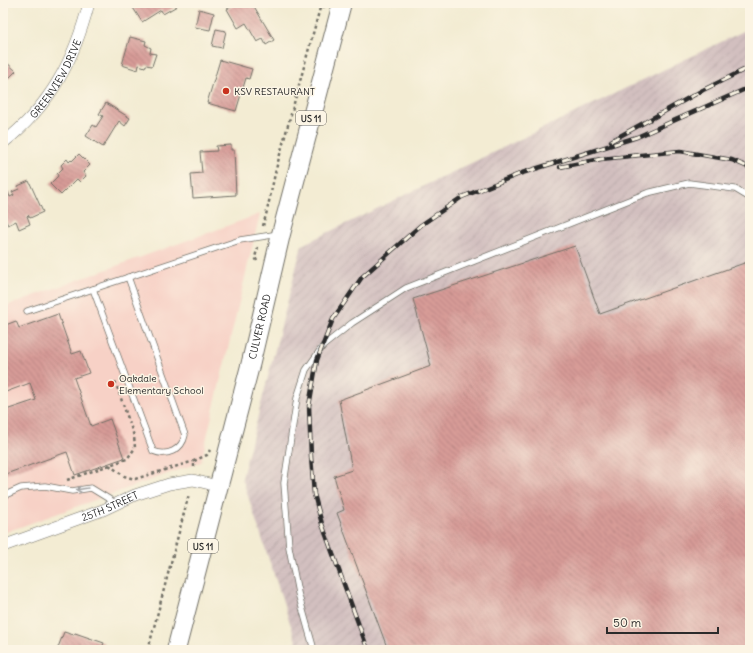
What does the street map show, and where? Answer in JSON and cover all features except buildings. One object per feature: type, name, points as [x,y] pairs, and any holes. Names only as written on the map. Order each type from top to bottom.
[{"type":"main road","name":"CULVER ROAD","points":[[176,650],[250,362],[281,234],[342,3]]},
{"type":"street","name":"GREENVIEW DRIVE","points":[[3,143],[26,124],[38,110],[58,81],[74,50],[89,3]]},
{"type":"street","name":"25TH STREET","points":[[3,546],[103,510],[135,495],[169,484],[193,480],[218,486]]},
{"type":"lane","points":[[314,650],[298,593],[289,547],[284,483],[297,398],[306,370],[322,346],[352,323],[406,288],[647,193],[689,183],[735,189],[750,198]]},
{"type":"lane","points":[[27,311],[240,240],[281,234]]},
{"type":"lane","points":[[93,289],[153,451],[161,454],[170,452],[179,448],[186,435],[128,277]]},
{"type":"lane","points":[[3,496],[21,488],[45,486],[72,491],[91,488],[117,504]]},
{"type":"path","points":[[258,262],[255,257],[276,169],[320,8],[326,3]]},
{"type":"path","points":[[45,486],[77,477],[127,459],[134,448],[134,436],[114,379]]},
{"type":"path","points":[[110,465],[124,476],[135,478],[194,461],[208,455],[213,444]]},
{"type":"path","points":[[148,650],[193,480],[194,461]]},
{"type":"shaded area","points":[[750,28],[750,650],[299,650],[242,478],[302,245]]},
{"type":"shaded area","name":"Oakdale Elementary School","points":[[260,214],[201,462],[3,533],[3,307]]},
{"type":"railway","points":[[611,141],[703,90],[750,67]]},
{"type":"railway","points":[[368,650],[322,524],[314,494],[309,406],[317,360],[333,319],[362,277],[421,225],[462,197],[522,173],[637,137],[750,87]]},
{"type":"railway","points":[[560,167],[601,159],[680,151],[732,160],[750,168]]},
{"type":"place","name":"KSV RESTAURANT","points":[[226,91]]},
{"type":"place","name":"Oakdale Elementary School","points":[[111,384]]}]
